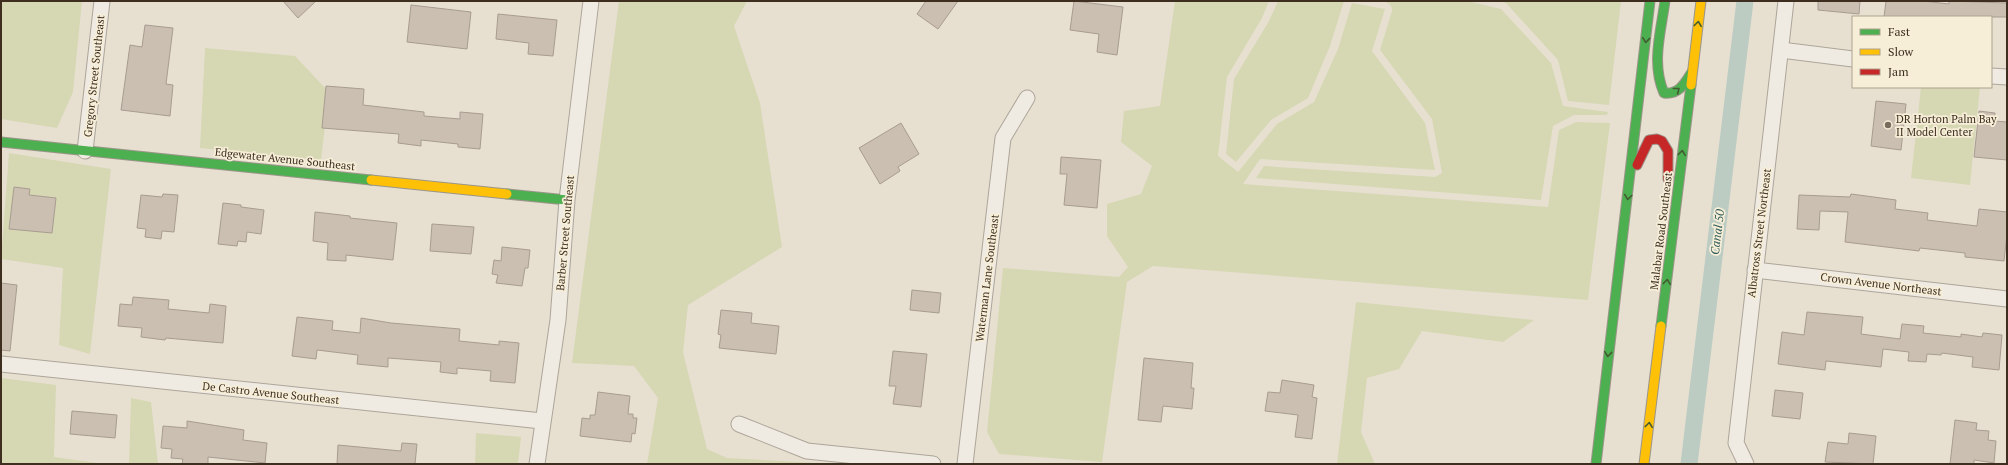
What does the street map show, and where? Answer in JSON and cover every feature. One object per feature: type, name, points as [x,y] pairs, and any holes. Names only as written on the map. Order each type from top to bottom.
[{"type":"main road","points":[[1596,464],[1612,315],[1630,181],[1650,1]]},
{"type":"main road","points":[[1666,1],[1657,70],[1660,86],[1664,93],[1670,95],[1676,93],[1692,71]]},
{"type":"main road","name":"Malabar Road Southeast","points":[[1644,464],[1700,1]]},
{"type":"main road","points":[[1630,181],[1643,149],[1649,140],[1656,138],[1662,140],[1667,148],[1669,158],[1666,191]]},
{"type":"main road","name":"Edgewater Avenue Southeast","points":[[1,142],[567,200]]},
{"type":"main road","points":[[1655,296],[1662,322]]},
{"type":"main road","points":[[1612,315],[1620,343]]},
{"type":"street","name":"Gregory Street Southeast","points":[[85,151],[102,1]]},
{"type":"street","name":"Barber Street Southeast","points":[[537,464],[542,421],[558,320],[567,200],[591,1]]},
{"type":"street","name":"Albatross Street Northeast","points":[[1746,464],[1736,443],[1786,1]]},
{"type":"street","points":[[1781,50],[1852,59]]},
{"type":"street","points":[[1992,76],[2007,77]]},
{"type":"street","name":"Waterman Lane Southeast","points":[[965,464],[1003,138],[1027,98]]},
{"type":"street","name":"Crown Avenue Northeast","points":[[1755,270],[2007,299]]},
{"type":"street","name":"De Castro Avenue Southeast","points":[[1,364],[542,421]]},
{"type":"street","points":[[739,424],[807,451],[933,464]]},
{"type":"green space","points":[[1,1],[82,1],[73,92],[57,128],[1,119]]},
{"type":"green space","points":[[619,1],[747,1],[734,26],[760,103],[782,247],[688,305],[683,352],[707,449],[727,458],[835,464],[647,464],[658,398],[634,366],[572,363]]},
{"type":"green space","points":[[1175,1],[1269,1],[1262,18],[1227,77],[1218,156],[1238,172],[1277,124],[1314,102],[1338,49],[1352,3],[1385,9],[1372,51],[1425,123],[1435,170],[1260,159],[1243,184],[1548,207],[1559,130],[1576,122],[1610,123],[1588,300],[1153,266],[1127,282],[1102,462],[999,454],[987,432],[1003,268],[1119,277],[1128,267],[1107,236],[1107,204],[1141,194],[1152,166],[1121,142],[1124,111],[1160,106]]},
{"type":"green space","points":[[1278,1],[1344,1],[1330,46],[1308,98],[1271,120],[1236,162],[1226,154],[1234,79],[1269,21]]},
{"type":"green space","points":[[1380,1],[1467,1],[1501,9],[1551,63],[1563,106],[1608,112],[1607,115],[1574,115],[1553,126],[1541,200],[1256,178],[1264,166],[1435,177],[1442,173],[1432,119],[1380,50],[1392,11],[1389,3]]},
{"type":"green space","points":[[1498,1],[1621,1],[1609,105],[1568,101],[1558,60],[1506,3]]},
{"type":"green space","points":[[205,48],[295,56],[329,92],[321,160],[200,148]]},
{"type":"green space","points":[[1921,88],[1980,88],[1970,185],[1911,178]]},
{"type":"green space","points":[[9,153],[111,169],[90,354],[59,345],[63,268],[1,259]]},
{"type":"green space","points":[[1356,302],[1534,320],[1503,342],[1422,331],[1399,369],[1367,378],[1361,432],[1375,464],[1337,464]]},
{"type":"green space","points":[[1,378],[56,385],[54,457],[105,464],[1,464]]},
{"type":"green space","points":[[131,398],[151,402],[158,464],[129,464]]},
{"type":"green space","points":[[476,433],[521,437],[518,464],[475,464]]},
{"type":"building","points":[[283,1],[316,1],[298,18]]},
{"type":"building","points":[[926,1],[958,1],[938,29],[917,14]]},
{"type":"building","points":[[1074,1],[1123,7],[1117,55],[1097,52],[1099,34],[1070,30]]},
{"type":"building","points":[[1818,1],[1860,1],[1859,14],[1818,10]]},
{"type":"building","points":[[1886,1],[1923,1],[1949,4],[1949,1],[2007,3],[2007,17],[1884,16]]},
{"type":"building","points":[[411,5],[471,12],[467,49],[407,42]]},
{"type":"building","points":[[498,14],[557,20],[553,56],[528,54],[529,43],[496,39]]},
{"type":"building","points":[[145,25],[173,28],[166,84],[173,85],[170,116],[121,110],[130,45],[142,47]]},
{"type":"building","points":[[326,86],[364,89],[363,105],[424,112],[424,116],[460,119],[460,112],[483,114],[480,149],[458,147],[458,144],[421,140],[421,146],[398,143],[399,134],[322,128]]},
{"type":"building","name":"DR Horton Palm Bay II Model Center","points":[[1876,101],[1906,104],[1901,150],[1871,146]]},
{"type":"building","points":[[1979,111],[1995,113],[1994,121],[2007,122],[2007,160],[1974,157]]},
{"type":"building","points":[[901,123],[919,154],[898,167],[900,171],[880,184],[859,148]]},
{"type":"building","points":[[1061,157],[1101,160],[1097,208],[1064,205],[1067,174],[1060,174]]},
{"type":"building","points":[[14,187],[30,189],[29,195],[56,198],[52,233],[9,229]]},
{"type":"building","points":[[163,194],[178,195],[174,232],[162,231],[161,239],[145,237],[146,229],[137,228],[141,195],[162,197]]},
{"type":"building","points":[[1851,194],[1896,200],[1895,209],[1928,213],[1927,220],[1977,226],[1979,209],[2007,212],[2007,235],[2004,261],[1965,257],[1965,253],[1920,248],[1919,251],[1845,242],[1848,212],[1820,211],[1819,230],[1797,229],[1799,195],[1850,197]]},
{"type":"building","points":[[223,203],[264,210],[261,234],[247,232],[246,242],[238,241],[237,246],[218,244]]},
{"type":"building","points":[[315,212],[350,216],[350,218],[397,223],[393,260],[346,255],[346,261],[327,260],[328,243],[313,241]]},
{"type":"building","points":[[432,224],[474,227],[471,254],[430,251]]},
{"type":"building","points":[[502,247],[530,250],[528,268],[525,268],[522,286],[496,283],[498,275],[492,274],[494,260],[501,261]]},
{"type":"building","points":[[1,283],[17,285],[10,351],[1,350]]},
{"type":"building","points":[[912,290],[941,293],[939,313],[910,310]]},
{"type":"building","points":[[133,297],[169,300],[168,309],[209,313],[210,304],[226,306],[223,343],[166,338],[165,340],[141,337],[142,328],[118,326],[120,304],[132,305]]},
{"type":"building","points":[[721,310],[752,313],[751,323],[779,326],[776,354],[719,348],[721,335],[718,334]]},
{"type":"building","points":[[1807,312],[1863,317],[1861,334],[1900,339],[1902,324],[1924,326],[1923,333],[1961,337],[1961,334],[1982,337],[1983,333],[2002,335],[1999,370],[1972,367],[1973,357],[1942,353],[1941,355],[1927,354],[1926,362],[1908,361],[1909,352],[1883,349],[1881,367],[1826,361],[1825,370],[1778,364],[1782,332],[1804,335]]},
{"type":"building","points":[[297,317],[333,321],[332,330],[360,333],[361,318],[391,323],[460,329],[459,341],[499,345],[499,341],[519,343],[515,383],[490,381],[491,371],[457,368],[457,374],[440,372],[441,362],[388,358],[388,367],[357,364],[358,355],[317,350],[316,359],[292,356]]},
{"type":"building","points":[[893,351],[927,354],[921,407],[893,404],[896,386],[889,386]]},
{"type":"building","points":[[1144,358],[1193,363],[1191,388],[1194,388],[1192,409],[1163,406],[1161,422],[1138,420]]},
{"type":"building","points":[[1282,380],[1314,385],[1312,397],[1317,398],[1312,439],[1295,437],[1298,415],[1265,411],[1268,392],[1280,393]]},
{"type":"building","points":[[1775,390],[1803,393],[1800,419],[1772,416]]},
{"type":"building","points":[[598,392],[630,396],[628,414],[633,414],[633,418],[637,418],[635,434],[632,433],[631,442],[580,436],[582,418],[590,419],[590,415],[595,415]]},
{"type":"building","points":[[72,411],[117,415],[115,438],[70,434]]},
{"type":"building","points":[[1955,420],[1977,423],[1976,430],[1989,431],[1988,440],[1996,441],[1994,463],[1974,460],[1974,464],[1950,464]]},
{"type":"building","points":[[187,421],[244,430],[243,440],[267,443],[265,463],[208,457],[208,464],[182,464],[183,459],[171,458],[172,449],[161,448],[163,426],[187,428]]},
{"type":"building","points":[[1849,433],[1876,436],[1873,464],[1825,462],[1828,442],[1848,444]]},
{"type":"building","points":[[402,443],[417,444],[415,464],[337,464],[338,445],[401,451]]},
{"type":"waterway","name":"Canal 50","points":[[1689,464],[1745,1]]},
{"type":"traffic: fast","points":[[1596,464],[1650,1]]},
{"type":"traffic: fast","points":[[1665,1],[1658,47],[1658,71],[1664,93],[1678,90],[1692,72]]},
{"type":"traffic: fast","points":[[1661,326],[1691,85]]},
{"type":"traffic: fast","points":[[1,142],[371,180]]},
{"type":"traffic: fast","points":[[507,194],[567,200]]},
{"type":"traffic: slow","points":[[1691,85],[1701,1]]},
{"type":"traffic: slow","points":[[371,180],[507,194]]},
{"type":"traffic: slow","points":[[1644,464],[1661,326]]},
{"type":"traffic: jam","points":[[1637,165],[1649,140],[1657,139],[1662,141],[1668,151],[1668,179]]},
{"type":"place","name":"DR Horton Palm Bay II Model Center","points":[[1888,125]]}]
